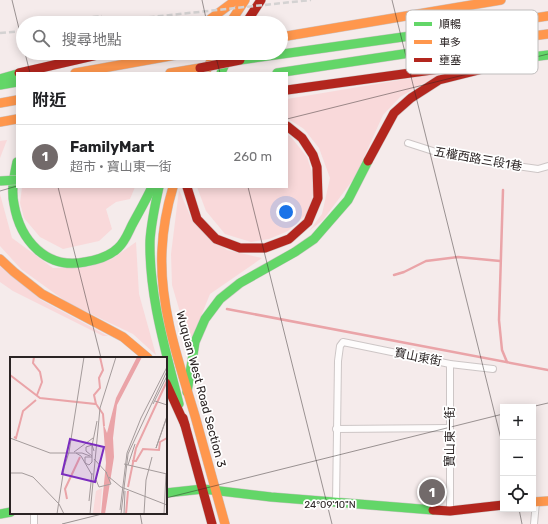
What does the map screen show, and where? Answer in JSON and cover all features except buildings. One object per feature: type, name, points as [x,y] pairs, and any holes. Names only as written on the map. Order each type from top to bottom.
[{"type":"main road","points":[[214,16],[236,0]]},
{"type":"main road","points":[[235,16],[245,0]]},
{"type":"main road","points":[[251,16],[261,0]]},
{"type":"main road","points":[[442,10],[501,0]]},
{"type":"main road","points":[[288,36],[406,16]]},
{"type":"main road","points":[[538,17],[548,16]]},
{"type":"main road","points":[[538,35],[548,34]]},
{"type":"main road","points":[[288,53],[406,36]]},
{"type":"main road","points":[[284,72],[406,53]]},
{"type":"main road","points":[[538,56],[548,55]]},
{"type":"main road","points":[[22,72],[75,60]]},
{"type":"main road","points":[[81,72],[148,60]]},
{"type":"main road","points":[[203,70],[210,60]]},
{"type":"main road","points":[[221,72],[227,60]]},
{"type":"main road","points":[[181,72],[203,70],[240,60]]},
{"type":"main road","points":[[0,79],[16,74]]},
{"type":"main road","points":[[288,90],[406,74]]},
{"type":"main road","points":[[187,392],[195,342],[205,319],[220,299],[240,283],[295,252],[314,239],[348,200],[394,113],[411,98],[439,80],[463,74]]},
{"type":"main road","points":[[0,85],[16,82]]},
{"type":"main road","points":[[0,104],[16,100]]},
{"type":"main road","points":[[0,122],[16,119]]},
{"type":"main road","points":[[187,188],[189,201],[195,217],[206,231],[220,241],[236,248],[253,250],[270,247],[287,240],[300,229],[311,215],[317,198],[319,181],[316,163],[308,147],[297,133],[288,127]]},
{"type":"main road","points":[[16,164],[10,176],[6,193],[6,202],[10,219],[17,234],[28,247],[42,257],[58,263],[83,264],[110,254],[122,244],[151,188]]},
{"type":"main road","points":[[0,181],[16,180]]},
{"type":"main road","name":"Wuquan West Road Section 3","points":[[159,188],[155,200],[152,233],[151,263],[154,294],[160,327],[212,524]]},
{"type":"main road","name":"Wuquan West Road Section 3","points":[[173,188],[163,234],[162,270],[171,333],[225,524]]},
{"type":"main road","points":[[0,259],[42,294],[123,338],[147,357]]},
{"type":"main road","points":[[167,385],[185,425]]},
{"type":"main road","points":[[167,494],[203,489],[336,503],[450,511],[500,505]]},
{"type":"main road","points":[[536,502],[548,501]]},
{"type":"main road","points":[[0,514],[10,512]]},
{"type":"street","name":"五權西路三段1巷","points":[[408,143],[436,152],[475,159],[538,169],[548,166]]},
{"type":"street","name":"寶山東街","points":[[336,429],[338,361],[340,346],[343,342],[450,364],[493,369]]},
{"type":"street","name":"寶山東一街","points":[[450,364],[450,511]]},
{"type":"street","points":[[336,503],[336,429],[450,428]]},
{"type":"street","points":[[534,512],[534,524]]},
{"type":"shaded area","points":[[440,74],[400,97],[383,115],[355,177],[323,220],[309,231],[322,214],[330,178],[319,148],[304,129],[288,119],[288,99]]},
{"type":"shaded area","points":[[288,135],[307,157],[315,181],[310,211],[288,231],[269,239],[251,242],[225,234],[206,211],[197,188],[288,188]]},
{"type":"shaded area","points":[[7,140],[0,158],[0,141]]},
{"type":"shaded area","points":[[22,188],[135,188],[130,199],[116,202],[106,209],[112,229],[99,241],[63,249],[40,237],[24,218],[20,203]]},
{"type":"shaded area","points":[[179,190],[193,222],[227,250],[262,258],[210,294],[193,336],[187,336],[172,285],[171,254]]},
{"type":"shaded area","points":[[0,194],[12,238],[53,268],[88,267],[112,259],[136,242],[139,294],[156,355],[133,334],[68,303],[21,269],[0,246]]},
{"type":"shaded area","points":[[0,265],[41,300],[108,336],[103,336],[13,291],[0,282]]},
{"type":"waterway","points":[[503,190],[499,320],[502,350],[507,362]]},
{"type":"waterway","points":[[394,275],[404,272],[426,261],[458,257],[500,261]]},
{"type":"waterway","points":[[227,309],[548,370]]},
{"type":"railway","points":[[161,16],[311,0]]},
{"type":"railway","points":[[0,33],[16,32]]},
{"type":"traffic: fast","points":[[288,53],[406,37]]},
{"type":"traffic: fast","points":[[284,72],[406,54]]},
{"type":"traffic: fast","points":[[538,56],[548,55]]},
{"type":"traffic: fast","points":[[221,72],[227,60]]},
{"type":"traffic: fast","points":[[0,79],[16,74]]},
{"type":"traffic: fast","points":[[0,85],[16,82]]},
{"type":"traffic: fast","points":[[187,392],[195,342],[205,319],[220,299],[240,283],[295,252],[314,239],[348,200],[368,161]]},
{"type":"traffic: fast","points":[[16,167],[13,183],[13,199],[17,217],[22,229],[37,250],[47,257],[58,261],[71,263],[103,258],[111,254],[120,246],[151,188]]},
{"type":"traffic: fast","points":[[0,181],[16,180]]},
{"type":"traffic: fast","points":[[159,188],[152,221],[150,262],[159,324],[179,404]]},
{"type":"traffic: fast","points":[[167,493],[203,489],[271,497],[433,510]]},
{"type":"traffic: fast","points":[[0,514],[10,512]]},
{"type":"traffic: slow","points":[[214,16],[236,0]]},
{"type":"traffic: slow","points":[[235,16],[245,0]]},
{"type":"traffic: slow","points":[[442,10],[501,0]]},
{"type":"traffic: slow","points":[[288,36],[406,16]]},
{"type":"traffic: slow","points":[[538,17],[548,16]]},
{"type":"traffic: slow","points":[[538,35],[548,34]]},
{"type":"traffic: slow","points":[[81,72],[148,60]]},
{"type":"traffic: slow","points":[[206,72],[212,60]]},
{"type":"traffic: slow","points":[[176,72],[200,68]]},
{"type":"traffic: slow","points":[[0,103],[16,100]]},
{"type":"traffic: slow","points":[[0,122],[16,119]]},
{"type":"traffic: slow","points":[[173,188],[166,218],[162,250],[162,271],[167,313],[171,334],[225,524]]},
{"type":"traffic: slow","points":[[0,259],[42,294],[123,337],[147,357]]},
{"type":"traffic: slow","points":[[536,502],[548,501]]},
{"type":"traffic: jam","points":[[251,16],[261,0]]},
{"type":"traffic: jam","points":[[23,72],[76,60]]},
{"type":"traffic: jam","points":[[200,68],[240,60]]},
{"type":"traffic: jam","points":[[288,90],[406,74]]},
{"type":"traffic: jam","points":[[368,161],[394,113],[411,98],[439,80],[463,74]]},
{"type":"traffic: jam","points":[[187,188],[197,219],[216,239],[240,248],[265,248],[289,239],[308,222],[318,198],[317,167],[313,155],[302,138],[288,127]]},
{"type":"traffic: jam","points":[[167,385],[185,425]]},
{"type":"traffic: jam","points":[[183,418],[212,524]]},
{"type":"traffic: jam","points":[[433,510],[450,511],[500,505]]},
{"type":"place","name":"FamilyMart","points":[[432,492]]}]
